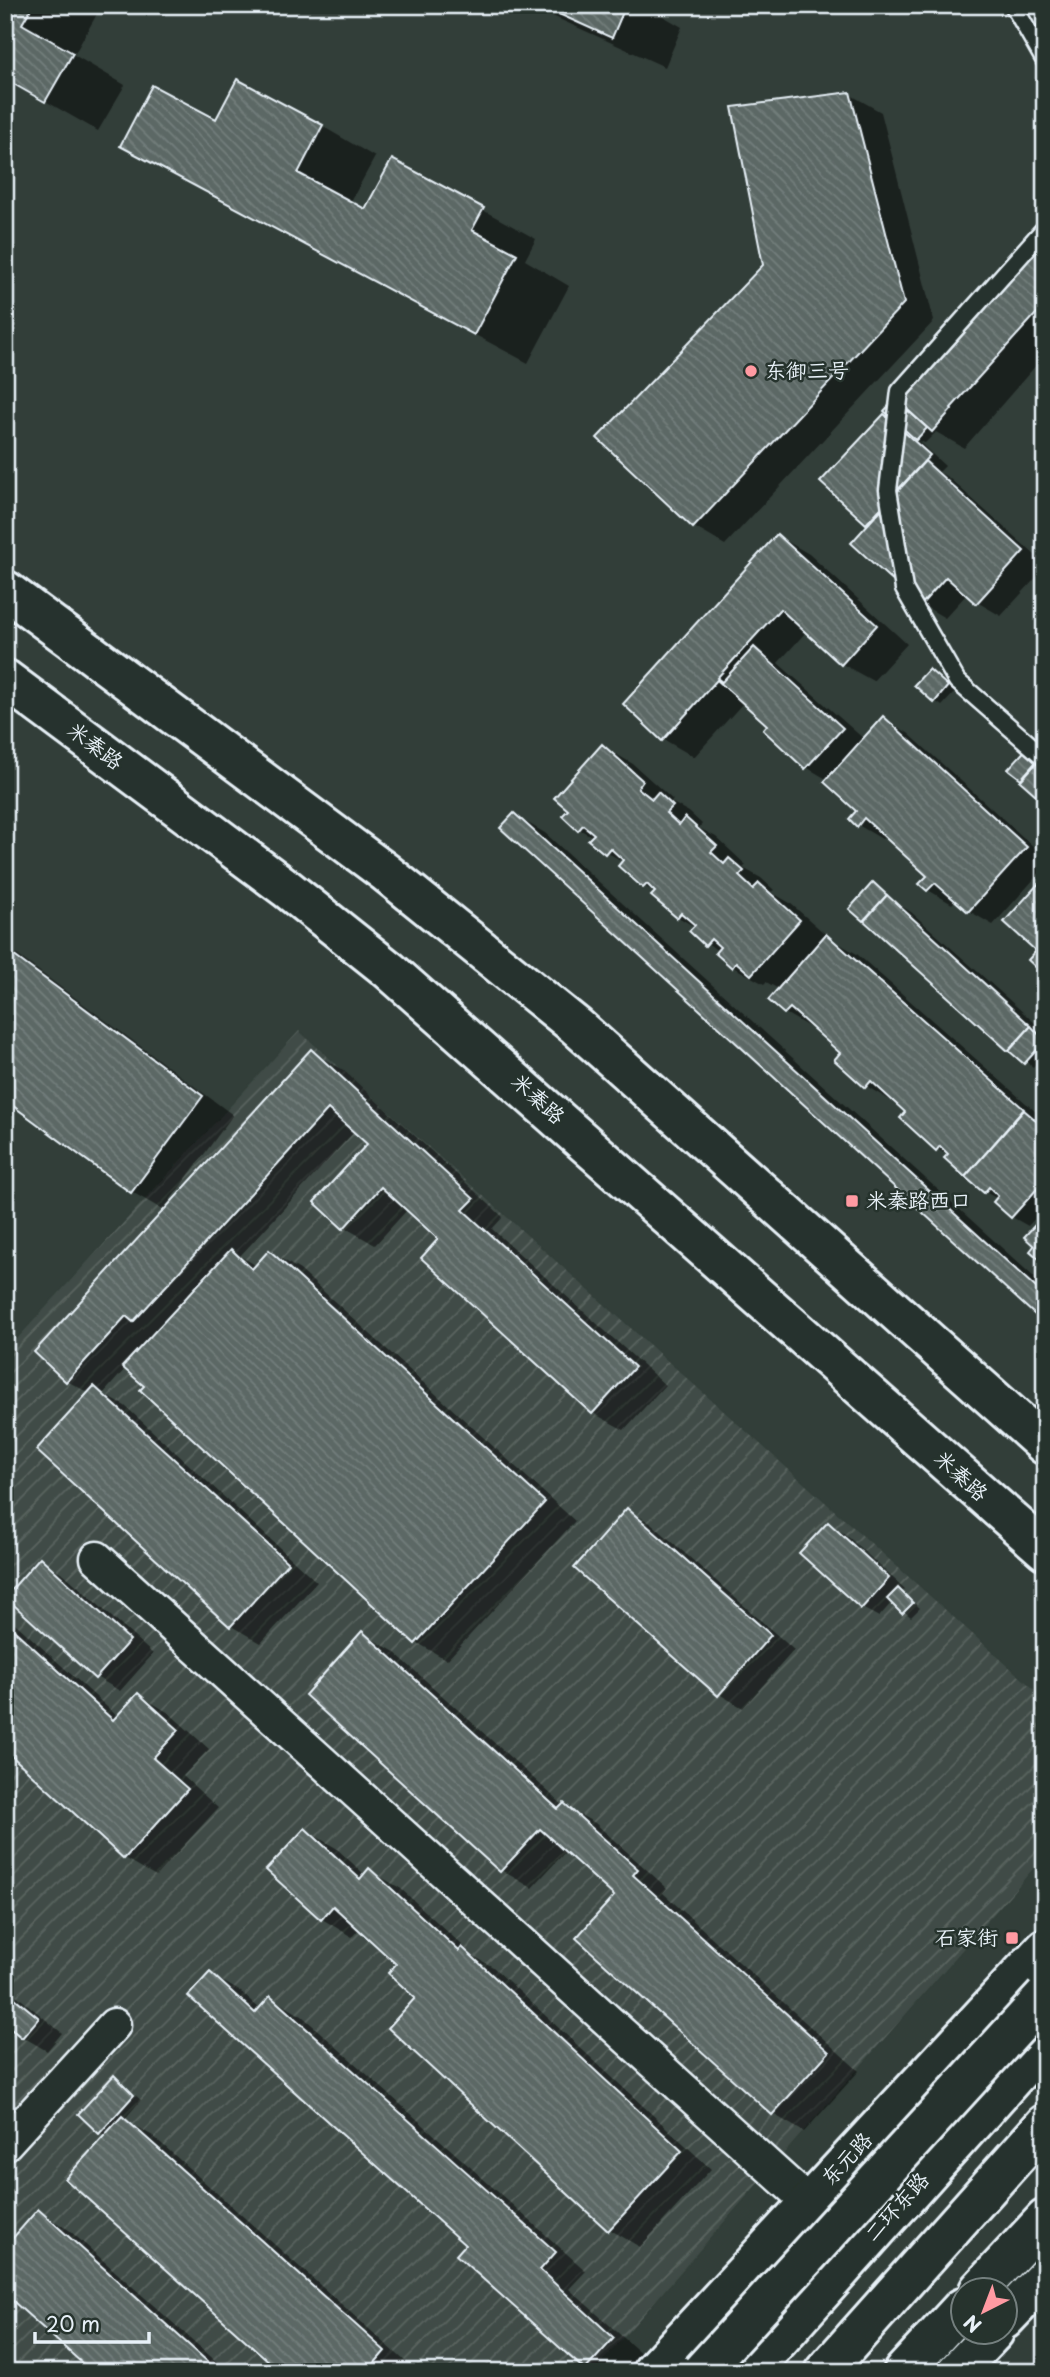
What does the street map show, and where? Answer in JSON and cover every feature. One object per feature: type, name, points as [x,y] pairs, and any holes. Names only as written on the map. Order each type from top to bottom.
[{"type":"main road","points":[[5,590],[385,872],[576,1026],[1045,1445]]},
{"type":"main road","name":"米秦路","points":[[5,679],[286,888],[389,970],[1045,1550]]},
{"type":"main road","name":"东元路","points":[[652,2372],[1045,1948]]},
{"type":"main road","points":[[701,2372],[1045,1996]]},
{"type":"main road","name":"二环东路","points":[[750,2372],[1045,2042]]},
{"type":"main road","points":[[824,2372],[1045,2124]]},
{"type":"main road","points":[[992,2276],[1045,2219]]},
{"type":"main road","points":[[1018,2305],[1045,2277]]},
{"type":"main road","points":[[903,2372],[948,2323]]},
{"type":"main road","points":[[956,2372],[981,2346]]},
{"type":"street","points":[[97,1558],[808,2202]]},
{"type":"street","points":[[5,2144],[114,2025]]},
{"type":"lane","points":[[1013,5],[1045,61]]},
{"type":"lane","points":[[1045,228],[900,391],[888,490],[904,589],[957,681],[1045,758]]},
{"type":"shaded area","points":[[299,1031],[1045,1699],[1045,1855],[593,2372],[5,2372],[5,1352]]},
{"type":"building","points":[[5,5],[33,5],[22,24],[73,53],[45,102],[5,79]]},
{"type":"building","points":[[539,5],[626,5],[612,38]]},
{"type":"building","points":[[237,79],[323,125],[298,173],[365,209],[392,159],[484,208],[472,230],[517,254],[474,335],[120,146],[152,85],[216,119]]},
{"type":"building","name":"东御三号","points":[[850,92],[904,303],[693,528],[597,438],[763,265],[732,107]]},
{"type":"building","points":[[1045,239],[1045,304],[932,432],[898,401]]},
{"type":"building","points":[[895,399],[927,428],[916,440],[884,411]]},
{"type":"building","points":[[884,414],[930,455],[866,524],[820,482]]},
{"type":"building","points":[[925,461],[1024,551],[976,604],[946,577],[920,606],[851,543]]},
{"type":"building","points":[[777,534],[877,625],[841,665],[780,609],[717,678],[722,682],[754,647],[843,728],[805,769],[763,730],[767,725],[717,680],[662,741],[623,704]]},
{"type":"building","points":[[929,669],[948,686],[934,703],[914,685]]},
{"type":"building","points":[[883,716],[1027,847],[968,912],[935,883],[927,891],[919,884],[927,876],[864,818],[857,827],[849,819],[856,811],[824,782]]},
{"type":"building","points":[[602,744],[643,781],[638,788],[652,799],[658,792],[673,806],[666,813],[679,825],[685,817],[717,846],[711,852],[724,864],[729,858],[744,871],[739,876],[753,889],[759,883],[800,920],[751,975],[736,962],[732,968],[715,953],[720,947],[711,939],[705,946],[689,931],[695,925],[681,913],[677,918],[651,896],[655,892],[647,884],[643,888],[618,866],[623,860],[610,848],[605,854],[588,840],[594,834],[583,825],[578,831],[562,816],[568,810],[554,798]]},
{"type":"building","points":[[1030,745],[1042,755],[1021,779],[1008,769]]},
{"type":"building","points":[[1043,756],[1045,758],[1045,803],[1020,781]]},
{"type":"building","points":[[514,813],[1045,1296],[1045,1324],[500,828]]},
{"type":"building","points":[[873,882],[887,895],[863,921],[849,909]]},
{"type":"building","points":[[1038,884],[1045,889],[1045,965],[1040,971],[1028,960],[1036,951],[1004,922]]},
{"type":"building","points":[[887,895],[1031,1026],[1008,1051],[864,921]]},
{"type":"building","points":[[826,934],[1024,1109],[965,1177],[944,1158],[948,1154],[940,1146],[936,1151],[900,1118],[905,1112],[871,1081],[865,1088],[834,1060],[840,1053],[790,1008],[784,1014],[768,1000]]},
{"type":"building","points":[[5,949],[203,1096],[131,1193],[5,1100]]},
{"type":"building","points":[[1031,1026],[1045,1041],[1024,1064],[1009,1051]]},
{"type":"building","points":[[311,1049],[474,1199],[463,1210],[635,1367],[592,1414],[421,1258],[438,1239],[381,1187],[343,1229],[314,1202],[367,1144],[328,1109],[133,1322],[126,1316],[66,1382],[34,1352]]},
{"type":"building","points":[[1024,1110],[1045,1128],[1045,1180],[1011,1218],[993,1202],[998,1196],[989,1187],[984,1193],[965,1177]]},
{"type":"building","points":[[1045,1214],[1045,1264],[1030,1251],[1034,1246],[1024,1237]]},
{"type":"building","points":[[231,1249],[252,1269],[269,1250],[545,1502],[415,1644],[140,1390],[144,1386],[122,1367]]},
{"type":"building","points":[[94,1386],[288,1563],[230,1627],[36,1450]]},
{"type":"building","points":[[627,1508],[771,1635],[718,1696],[574,1568]]},
{"type":"building","points":[[828,1522],[889,1578],[861,1609],[799,1553]]},
{"type":"building","points":[[40,1557],[130,1640],[95,1679],[5,1597]]},
{"type":"building","points":[[898,1588],[913,1603],[902,1614],[887,1599]]},
{"type":"building","points":[[5,1622],[113,1720],[138,1693],[179,1730],[153,1758],[188,1789],[124,1859],[5,1750]]},
{"type":"building","points":[[362,1631],[558,1809],[564,1803],[638,1869],[633,1875],[829,2052],[772,2115],[576,1938],[614,1896],[540,1829],[500,1872],[305,1695]]},
{"type":"building","points":[[305,1828],[360,1879],[369,1868],[459,1951],[462,1947],[682,2151],[608,2231],[388,2028],[415,1998],[388,1973],[396,1964],[333,1906],[321,1920],[266,1870]]},
{"type":"building","points":[[210,1972],[255,2013],[270,1996],[556,2252],[540,2270],[614,2338],[585,2370],[456,2255],[465,2245],[188,1996]]},
{"type":"building","points":[[5,1990],[39,2018],[22,2038],[5,2024]]},
{"type":"building","points":[[114,2075],[134,2095],[99,2134],[78,2114]]},
{"type":"building","points":[[122,2116],[385,2351],[367,2372],[281,2372],[65,2179]]},
{"type":"building","points":[[38,2209],[219,2372],[92,2372],[5,2294],[5,2247]]},
{"type":"place","name":"东御三号","points":[[751,371]]},
{"type":"place","name":"米秦路西口","points":[[852,1201]]},
{"type":"place","name":"石家街","points":[[1012,1938]]}]
